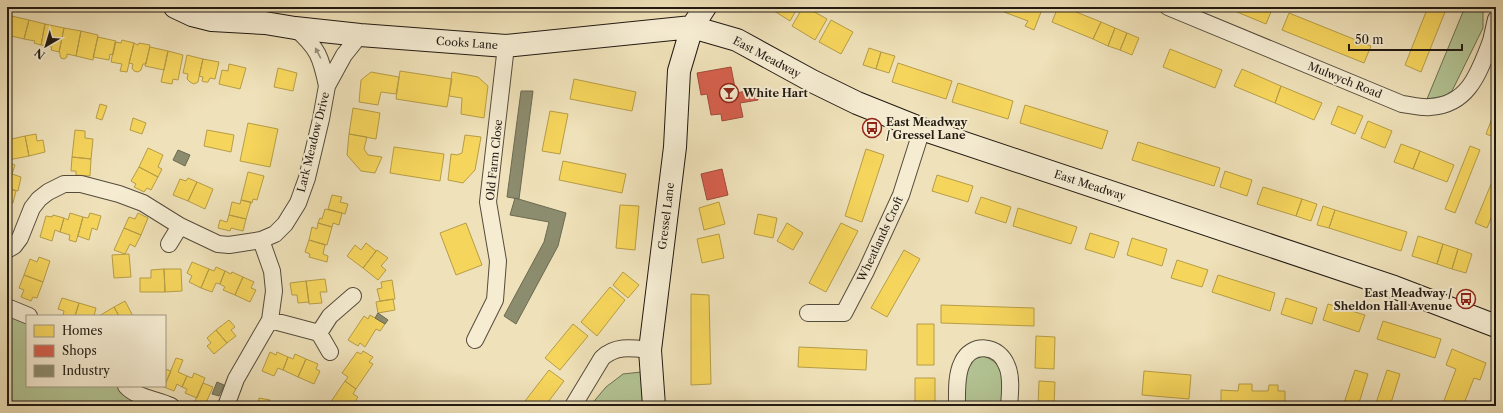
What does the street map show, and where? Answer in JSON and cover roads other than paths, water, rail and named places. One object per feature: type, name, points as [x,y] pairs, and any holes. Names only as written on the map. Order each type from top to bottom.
[{"type":"street","name":"Cooks Lane","points":[[175,7],[192,15],[212,20],[243,21],[360,36],[506,46],[692,27]]},
{"type":"street","name":"Cooks Lane","points":[[207,7],[243,21]]},
{"type":"street","name":"Gressel Lane","points":[[654,406],[650,350],[675,147],[679,71],[692,27],[705,7]]},
{"type":"street","name":"Mulwych Road","points":[[1168,7],[1402,104],[1430,108],[1451,103],[1465,92],[1478,74],[1493,42],[1496,19]]},
{"type":"street","name":"East Meadway","points":[[692,27],[737,40],[812,81],[857,103],[922,129],[1394,287],[1496,326]]},
{"type":"street","name":"Lark Meadow Drive","points":[[295,28],[309,40],[317,51],[322,61],[327,86]]},
{"type":"street","name":"Lark Meadow Drive","points":[[7,250],[14,246],[20,238],[32,208],[39,199],[48,192],[64,184],[81,184],[119,194],[143,203],[180,226],[218,244],[229,245],[262,240],[275,234],[285,224],[298,203],[307,178],[321,120],[327,86],[344,55],[360,36]]},
{"type":"street","name":"Old Farm Close","points":[[474,340],[495,300],[498,261],[488,202],[506,46]]},
{"type":"street","name":"Wheatlands Croft","points":[[808,313],[844,313],[866,271],[901,195],[922,129]]},
{"type":"street","points":[[169,244],[180,226]]},
{"type":"street","points":[[226,406],[236,379],[270,320],[274,291],[272,271],[262,240]]},
{"type":"street","points":[[320,333],[330,316],[353,296]]},
{"type":"street","points":[[7,307],[27,315]]},
{"type":"street","points":[[270,320],[320,333],[330,352]]},
{"type":"street","points":[[573,406],[602,358],[608,352],[615,349],[632,348],[650,350]]},
{"type":"street","points":[[957,406],[958,372],[964,358],[979,348],[994,350],[1000,355],[1008,366],[1010,381],[1009,406]]},
{"type":"street","points":[[127,387],[132,393],[171,406]]},
{"type":"place","name":"White Hart","points":[[729,93]]},
{"type":"place","name":"East Meadway / Gressel Lane","points":[[872,128]]},
{"type":"place","name":"East Meadway / Sheldon Hall Avenue","points":[[1466,299]]}]
